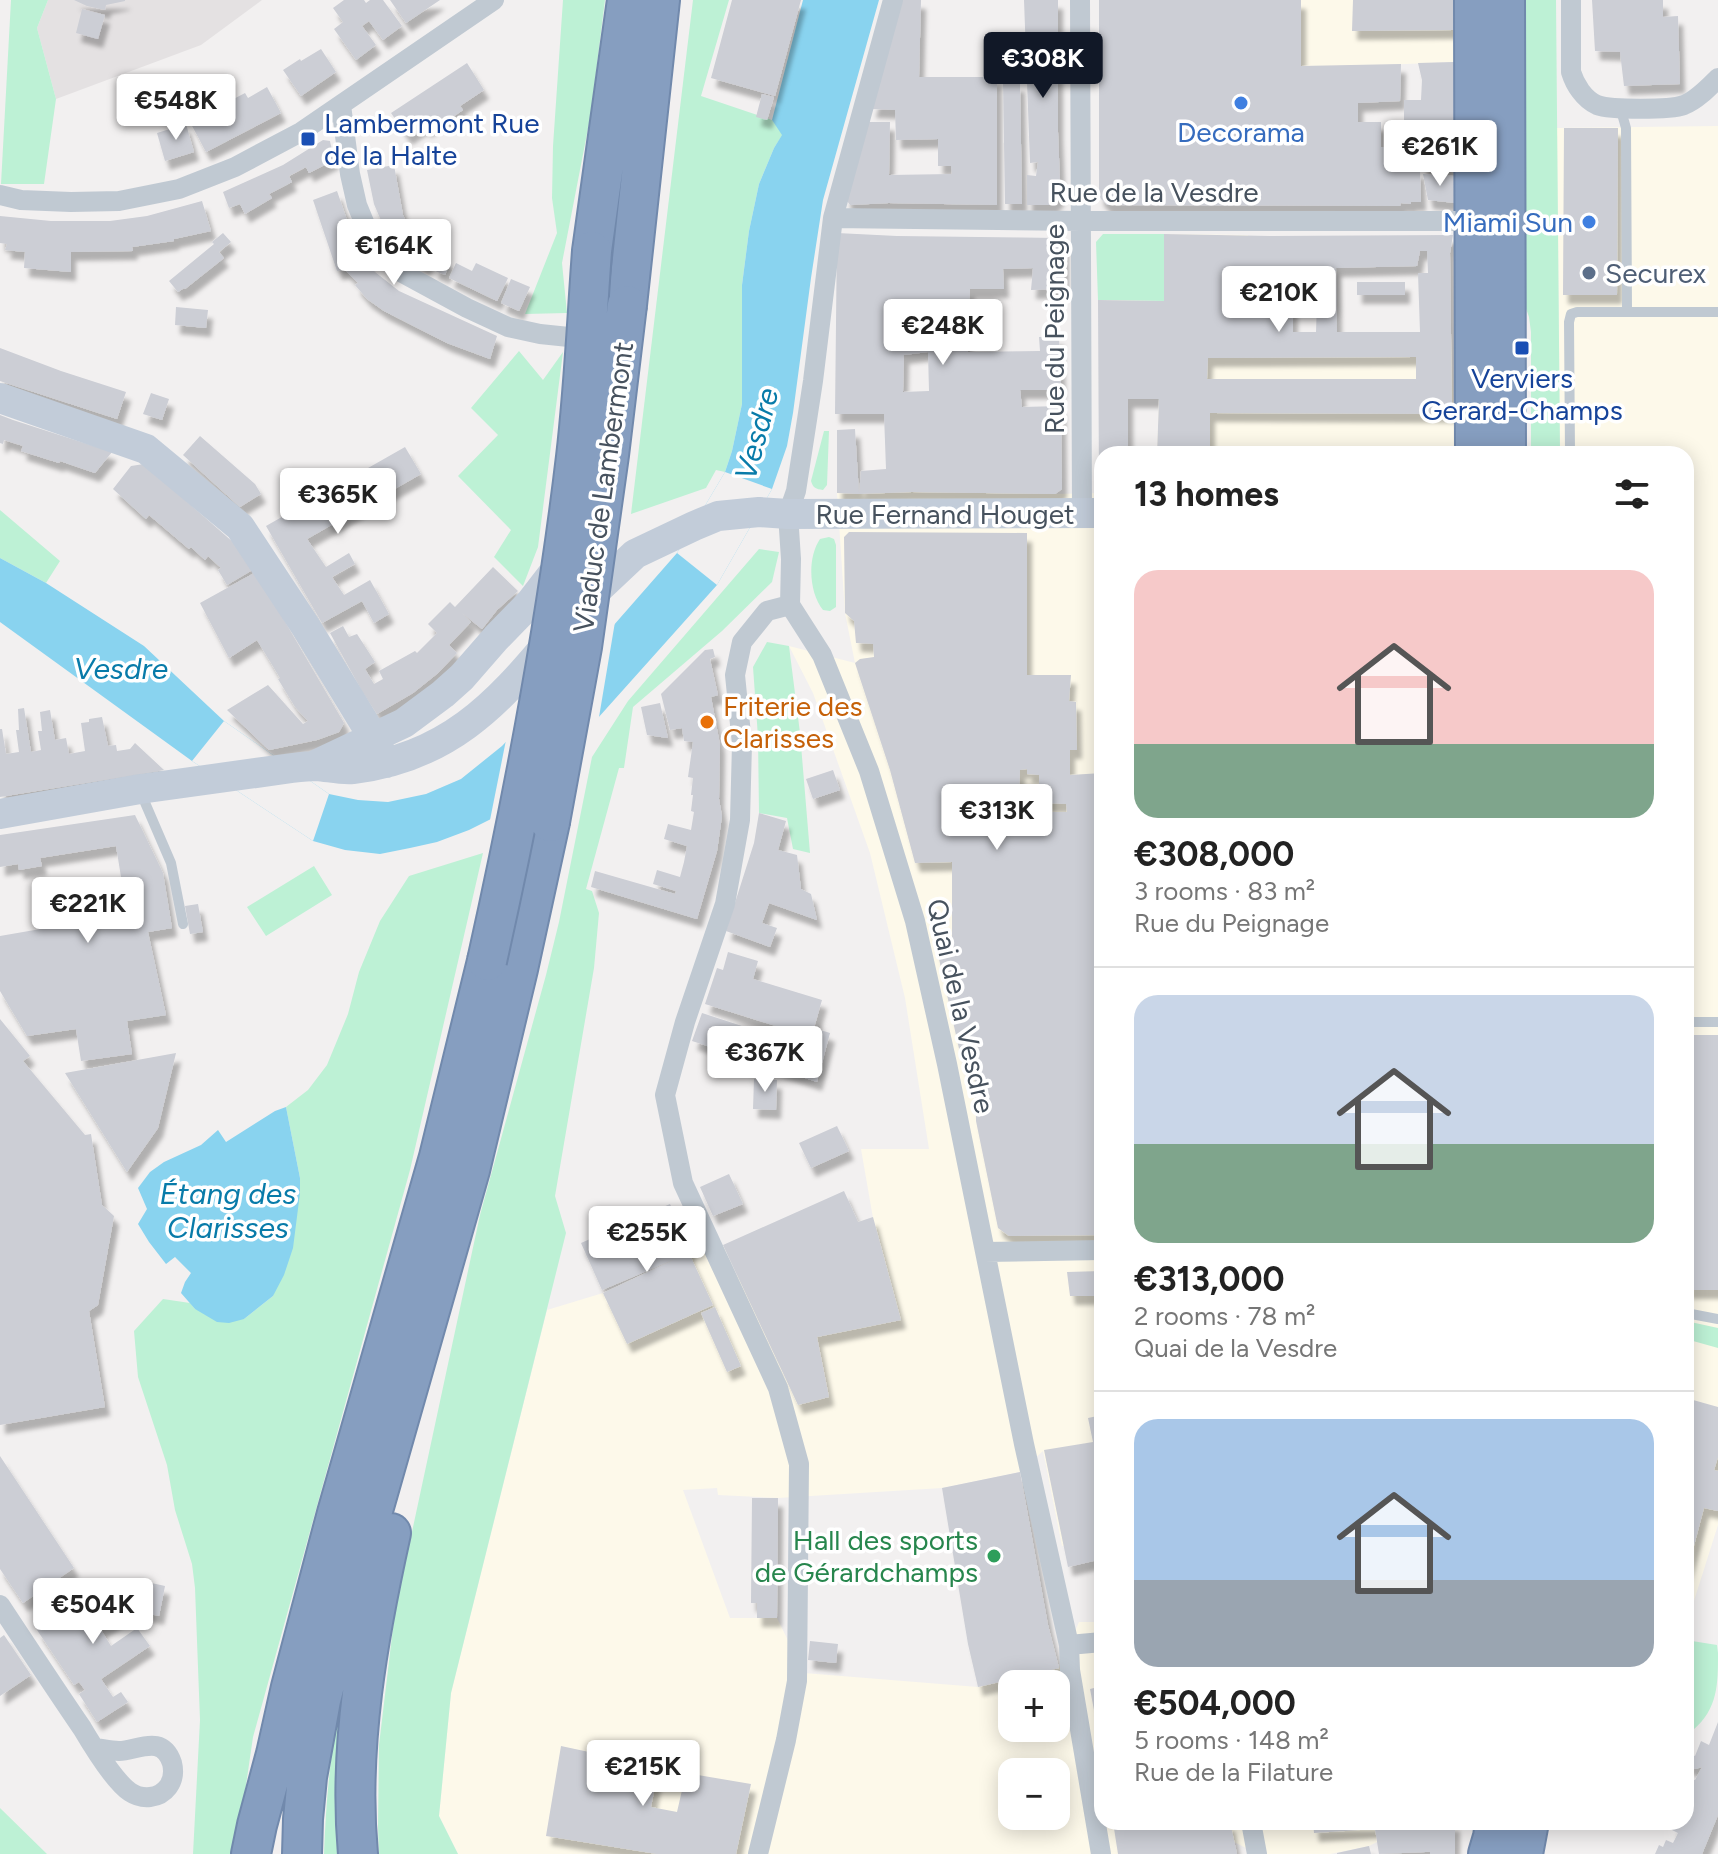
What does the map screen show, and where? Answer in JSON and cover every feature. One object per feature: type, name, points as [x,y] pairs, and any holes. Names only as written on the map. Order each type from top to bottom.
[{"type":"highway","name":"Viaduc de Lambermont","points":[[502,965],[515,838],[547,660],[576,457],[592,251],[627,0]]},
{"type":"highway","name":"Viaduc de Lambermont","points":[[502,965],[550,822],[584,632],[620,365],[660,0]]},
{"type":"highway","points":[[1474,0],[1475,446]]},
{"type":"highway","points":[[1505,0],[1506,446]]},
{"type":"highway","points":[[302,1854],[307,1777],[321,1700],[470,1170],[502,965]]},
{"type":"highway","points":[[251,1854],[337,1513],[439,1157],[502,965]]},
{"type":"highway","points":[[358,1854],[355,1779],[368,1653],[436,1290]]},
{"type":"highway","points":[[272,1854],[276,1754]]},
{"type":"highway","points":[[1488,1854],[1493,1837],[1523,1831]]},
{"type":"street","points":[[0,195],[21,200],[119,201],[179,189],[235,167],[301,132],[494,0]]},
{"type":"street","points":[[758,1854],[797,1681],[799,1464],[778,1388],[683,1183],[665,1095],[685,1022],[725,904],[740,820],[742,744],[735,675],[742,642],[767,611],[790,605],[791,559],[773,513],[796,491],[833,218],[893,0]]},
{"type":"street","name":"Rue du Peignage","points":[[1080,0],[1081,221],[1092,514]]},
{"type":"street","points":[[1571,0],[1571,72],[1575,83],[1596,105],[1673,108],[1687,104],[1718,78]]},
{"type":"street","points":[[341,105],[357,205],[371,239],[397,270],[454,302],[508,327],[569,337]]},
{"type":"street","name":"Rue de la Vesdre","points":[[833,218],[1475,221]]},
{"type":"street","points":[[0,398],[146,449],[240,527],[270,570],[379,750]]},
{"type":"street","name":"Rue Fernand Houget","points":[[704,518],[773,513],[1092,514]]},
{"type":"street","points":[[379,750],[419,753],[451,737],[491,707],[591,593],[635,554],[704,518]]},
{"type":"street","points":[[0,814],[217,777],[303,767],[350,769],[379,750],[404,723],[453,686],[551,576],[583,549],[616,543],[664,521],[704,518]]},
{"type":"street","name":"Quai de la Vesdre","points":[[790,605],[822,655],[878,796],[915,921],[1069,1645],[1070,1670],[1094,1812]]},
{"type":"street","points":[[985,1252],[1094,1250]]},
{"type":"street","points":[[0,1605],[95,1748]]},
{"type":"street","points":[[1069,1645],[1094,1643]]},
{"type":"street","name":"Quai de la Vesdre","points":[[1097,1830],[1101,1854]]},
{"type":"street","points":[[1252,1830],[1257,1854]]},
{"type":"lane","points":[[1620,107],[1626,128],[1627,312]]},
{"type":"lane","points":[[1570,446],[1571,314],[1718,312]]},
{"type":"lane","points":[[140,789],[171,863],[183,924]]},
{"type":"lane","points":[[1694,1022],[1718,1022]]},
{"type":"lane","points":[[1694,1314],[1718,1319]]},
{"type":"shaded area","points":[[48,0],[262,0],[201,45],[56,99],[37,28]]},
{"type":"shaded area","points":[[1179,0],[1454,0],[1454,62],[1358,66],[1358,205],[1161,205],[1160,141]]},
{"type":"shaded area","points":[[1718,126],[1718,1525],[1694,1601],[1694,446],[1560,446],[1557,128]]},
{"type":"shaded area","points":[[1164,234],[1248,235],[1247,289],[1266,332],[1451,332],[1455,446],[1157,446],[1159,399],[1098,300],[1164,300]]},
{"type":"shaded area","points":[[837,493],[1094,493],[1094,1540],[1062,1546],[1043,1451],[1020,1472],[942,1488],[778,1498],[718,1495],[717,1488],[683,1490],[730,1618],[777,1618],[804,1673],[978,1687],[998,1682],[998,1742],[1070,1742],[1070,1670],[1050,1670],[1059,1668],[1079,1622],[1094,1622],[1094,1830],[1387,1830],[1369,1846],[1330,1854],[1258,1854],[1234,1842],[1180,1854],[458,1854],[439,1816],[451,1693],[547,1310],[603,1293],[689,1253],[723,1245],[736,1275],[873,1218],[861,1149],[929,1149],[905,998],[870,853],[813,693],[789,646],[855,663],[845,613]]},
{"type":"green space","points":[[11,0],[48,0],[37,28],[56,99],[44,184],[1,184]]},
{"type":"green space","points":[[563,0],[605,0],[591,113],[562,263],[567,313],[525,314],[557,233],[552,198],[553,146]]},
{"type":"green space","points":[[693,0],[729,0],[701,96],[772,120],[783,134],[759,184],[749,231],[742,285],[742,404],[725,472],[716,470],[706,488],[631,514]]},
{"type":"green space","points":[[1523,0],[1556,0],[1560,446],[1531,446],[1531,332],[1523,300]]},
{"type":"green space","points":[[1103,234],[1164,234],[1164,301],[1098,300],[1096,242]]},
{"type":"green space","points":[[519,351],[543,380],[563,352],[538,547],[523,586],[494,557],[511,530],[458,476],[498,435],[471,408]]},
{"type":"green space","points":[[824,431],[829,431],[827,485],[823,490],[815,488],[811,481]]},
{"type":"green space","points":[[0,510],[60,561],[46,583],[0,558]]},
{"type":"green space","points":[[820,539],[834,539],[836,545],[836,607],[830,611],[823,610],[818,603],[811,575],[816,547]]},
{"type":"green space","points":[[759,549],[779,552],[772,582],[722,631],[633,707],[624,768],[619,768],[586,889],[592,891],[599,913],[594,968],[555,1196],[566,1233],[451,1693],[439,1816],[458,1854],[379,1854],[379,1745],[395,1611],[480,1215],[559,922],[592,757],[628,701]]},
{"type":"green space","points":[[767,642],[789,646],[810,853],[793,849],[787,818],[759,813],[753,667]]},
{"type":"green space","points":[[483,853],[410,1170],[253,1737],[236,1854],[193,1854],[200,1720],[195,1588],[192,1564],[175,1510],[167,1465],[138,1377],[134,1331],[163,1299],[190,1303],[195,1309],[244,1319],[273,1296],[300,1178],[286,1107],[308,1090],[327,1065],[380,921],[409,876]]},
{"type":"green space","points":[[314,866],[332,895],[266,936],[247,907]]},
{"type":"green space","points":[[1694,1323],[1718,1328],[1718,1348],[1694,1341]]},
{"type":"green space","points":[[363,1616],[349,1854],[324,1854],[334,1738]]},
{"type":"green space","points":[[1694,1641],[1717,1645],[1718,1653],[1715,1695],[1694,1729]]},
{"type":"green space","points":[[0,1808],[47,1854],[0,1854]]},
{"type":"water","name":"Vesdre","points":[[803,0],[879,0],[823,200],[793,413],[787,446],[772,489],[717,585],[521,804],[437,842],[380,854],[345,850],[313,841],[192,761],[0,622],[0,558],[46,583],[144,646],[224,721],[329,794],[388,802],[426,794],[461,779],[502,746],[677,553],[725,472],[742,404],[742,285],[749,231],[759,184],[782,135],[772,120]]},
{"type":"water","name":"Étang des Clarisses","points":[[286,1107],[300,1178],[293,1248],[273,1296],[244,1319],[217,1322],[195,1309],[181,1293],[191,1273],[175,1257],[166,1264],[138,1224],[147,1209],[138,1188],[150,1172],[201,1145],[218,1130],[226,1142]]},
{"type":"pier","points":[[725,472],[772,489],[717,585],[677,553]]},
{"type":"pier","points":[[616,616],[598,723],[523,807],[489,825],[507,735]]},
{"type":"pier","points":[[224,721],[329,794],[313,841],[192,761]]},
{"type":"building","points":[[74,0],[125,1],[106,5],[105,10]]},
{"type":"building","points":[[344,0],[364,0],[366,3],[383,0],[402,26],[383,40],[369,21],[362,26],[376,45],[356,60],[334,29],[343,22],[333,8]]},
{"type":"building","points":[[390,0],[440,0],[406,23]]},
{"type":"building","points":[[732,0],[801,0],[775,96],[711,78]]},
{"type":"building","points":[[901,0],[921,0],[919,77],[997,77],[997,205],[850,205],[845,198],[869,122],[890,122],[889,175],[952,174],[951,166],[938,166],[938,139],[896,140],[895,110],[871,109]]},
{"type":"building","points":[[1024,0],[1058,0],[1060,183],[1059,197],[1052,205],[1027,205],[1027,175],[1036,176],[1038,162],[1030,163]]},
{"type":"building","points":[[1099,0],[1301,0],[1301,66],[1401,64],[1400,101],[1358,103],[1358,122],[1381,122],[1381,147],[1402,147],[1402,170],[1420,170],[1421,202],[1401,203],[1400,206],[1107,205],[1099,197]]},
{"type":"building","points":[[1353,0],[1453,0],[1454,30],[1352,31]]},
{"type":"building","points":[[1592,0],[1663,0],[1663,17],[1678,16],[1680,84],[1624,86],[1620,52],[1595,51]]},
{"type":"building","points":[[82,9],[105,15],[98,39],[76,33]]},
{"type":"building","points":[[321,49],[336,72],[301,96],[283,70]]},
{"type":"building","points":[[1454,62],[1455,171],[1422,172],[1422,123],[1404,124],[1404,100],[1421,100],[1422,80],[1418,63]]},
{"type":"building","points":[[467,63],[484,90],[460,106],[463,110],[447,121],[444,117],[426,129],[424,125],[407,136],[391,113]]},
{"type":"building","points":[[1003,83],[1020,83],[1022,204],[1005,204]]},
{"type":"building","points":[[267,87],[281,113],[206,152],[190,122],[245,93],[248,98]]},
{"type":"building","points":[[762,94],[774,97],[767,120],[756,117]]},
{"type":"building","points":[[186,124],[194,152],[165,161],[157,133]]},
{"type":"building","points":[[1564,128],[1618,128],[1617,295],[1563,295]]},
{"type":"building","points":[[323,140],[330,141],[334,160],[309,173],[306,167],[289,176],[292,182],[269,194],[272,198],[245,214],[240,204],[229,208],[223,192],[283,165]]},
{"type":"building","points":[[394,165],[403,215],[409,228],[388,237],[374,204],[367,170]]},
{"type":"building","points":[[1423,174],[1454,176],[1455,203],[1428,200]]},
{"type":"building","points":[[337,191],[356,246],[375,272],[399,291],[497,336],[490,359],[447,343],[384,311],[367,299],[355,285],[358,283],[345,270],[337,271],[313,200]]},
{"type":"building","points":[[202,201],[211,231],[174,241],[132,247],[133,251],[71,252],[71,272],[24,268],[25,252],[5,250],[7,244],[0,243],[0,216],[51,221],[110,221],[147,216]]},
{"type":"building","points":[[407,231],[414,239],[399,251],[392,243]]},
{"type":"building","points":[[223,233],[231,242],[219,252],[224,258],[178,292],[169,281]]},
{"type":"building","points":[[837,233],[1057,238],[1064,242],[1064,289],[1031,290],[1033,268],[1003,269],[1004,289],[970,289],[968,352],[1040,351],[1039,337],[1059,336],[1061,390],[1020,390],[1022,407],[1061,406],[1062,489],[1055,494],[859,494],[861,471],[886,469],[884,414],[835,414]],"holes":[[[928,352],[929,391],[903,392],[904,355]]]},
{"type":"building","points":[[1164,234],[1453,235],[1450,253],[1452,414],[1210,413],[1210,446],[1157,446],[1159,399],[1128,399],[1128,446],[1099,446],[1098,300],[1164,301]],"holes":[[[1420,251],[1427,251],[1428,273],[1418,273],[1420,332],[1337,332],[1336,268],[1417,266]],[[1318,270],[1316,332],[1293,332],[1293,297],[1266,296],[1267,290],[1247,289],[1248,274]],[[1416,357],[1416,379],[1207,379],[1208,358]]]},
{"type":"building","points":[[420,248],[432,255],[425,267],[413,260]]},
{"type":"building","points":[[439,256],[451,261],[445,275],[433,270]]},
{"type":"building","points":[[456,263],[472,271],[476,263],[508,278],[497,301],[449,278]]},
{"type":"building","points":[[511,279],[530,287],[519,311],[501,303]]},
{"type":"building","points":[[1357,282],[1405,282],[1405,295],[1357,295]]},
{"type":"building","points":[[176,307],[208,310],[206,328],[175,325]]},
{"type":"building","points":[[0,348],[126,392],[117,419],[0,381]]},
{"type":"building","points":[[151,393],[169,399],[162,420],[143,414]]},
{"type":"building","points":[[0,415],[112,452],[95,473],[21,451],[23,446],[4,440],[3,444],[0,443]]},
{"type":"building","points":[[855,429],[859,494],[837,493],[837,430]]},
{"type":"building","points":[[200,436],[255,484],[261,494],[240,507],[183,455]]},
{"type":"building","points":[[405,447],[421,474],[307,539],[326,567],[349,553],[355,564],[332,577],[344,595],[370,580],[389,614],[374,623],[362,601],[322,623],[266,526]]},
{"type":"building","points":[[144,464],[242,550],[254,569],[227,585],[218,570],[221,568],[208,556],[205,560],[191,547],[189,549],[149,515],[146,519],[113,489],[131,466]]},
{"type":"building","points":[[849,532],[1027,533],[1027,675],[1071,675],[1069,701],[1076,702],[1077,750],[1070,750],[1070,775],[1094,774],[1094,1235],[1009,1236],[998,1228],[976,1121],[975,1071],[964,1071],[935,941],[952,942],[952,862],[915,863],[890,770],[855,663],[874,657],[873,644],[856,643],[854,621],[845,613],[844,537]],"holes":[[[1027,769],[1027,774],[1039,775],[1039,803],[1066,804],[1067,812],[1019,812],[1020,770]]]},
{"type":"building","points":[[493,567],[518,591],[482,629],[462,613],[471,622],[449,645],[457,653],[413,693],[377,714],[330,633],[343,626],[349,637],[357,634],[375,662],[365,669],[374,684],[383,679],[379,671],[415,651],[417,653],[437,633],[428,624],[450,602],[455,607]]},
{"type":"building","points":[[256,572],[344,723],[339,732],[269,750],[227,710],[268,685],[303,724],[308,721],[295,707],[257,640],[229,658],[200,603]]},
{"type":"building","points":[[713,649],[715,657],[710,659],[718,695],[711,697],[720,745],[719,799],[722,816],[717,851],[697,919],[591,887],[595,871],[675,894],[676,891],[653,884],[657,870],[680,877],[687,846],[664,839],[668,824],[691,830],[693,778],[688,777],[693,742],[684,741],[682,728],[670,730],[661,694],[705,650]]},
{"type":"building","points":[[660,703],[668,738],[647,735],[641,707]]},
{"type":"building","points":[[24,708],[31,752],[41,750],[38,731],[42,731],[40,712],[50,710],[55,740],[66,738],[69,754],[85,751],[81,723],[102,717],[108,746],[116,745],[117,751],[130,749],[135,743],[164,770],[0,797],[0,729],[6,754],[19,752],[16,730],[19,730],[18,709]]},
{"type":"building","points":[[833,770],[840,790],[813,799],[806,779]]},
{"type":"building","points":[[759,813],[786,821],[778,850],[797,855],[801,889],[811,894],[817,920],[769,903],[762,923],[777,928],[770,947],[726,931],[754,843]]},
{"type":"building","points":[[135,815],[163,873],[172,928],[148,932],[166,1015],[127,1021],[132,1054],[81,1061],[76,1029],[27,1036],[0,991],[0,936],[127,914],[116,846],[40,858],[42,866],[19,870],[18,864],[0,867],[0,835]]},
{"type":"building","points":[[198,904],[203,932],[190,934],[185,906]]},
{"type":"building","points":[[728,952],[758,961],[753,979],[822,1000],[814,1028],[830,1033],[817,1082],[692,1041],[702,1013],[798,1044],[802,1029],[790,1026],[789,1030],[705,1004],[717,968],[723,970]]},
{"type":"building","points":[[0,1019],[30,1056],[23,1061],[85,1135],[91,1134],[102,1205],[114,1216],[98,1305],[89,1311],[105,1407],[0,1425]]},
{"type":"building","points":[[1694,1035],[1718,1035],[1718,1290],[1694,1290]]},
{"type":"building","points":[[176,1053],[158,1128],[127,1172],[65,1073]]},
{"type":"building","points":[[754,1079],[777,1080],[776,1110],[753,1109]]},
{"type":"building","points":[[837,1126],[849,1151],[811,1168],[799,1143]]},
{"type":"building","points":[[729,1174],[743,1204],[713,1216],[700,1187]]},
{"type":"building","points":[[844,1191],[858,1222],[873,1217],[901,1320],[817,1337],[829,1397],[798,1405],[723,1245]]},
{"type":"building","points":[[670,1204],[713,1305],[627,1344],[603,1293],[682,1256],[602,1290],[581,1243]]},
{"type":"building","points":[[1094,1271],[1094,1296],[1070,1296],[1067,1272]]},
{"type":"building","points":[[715,1307],[741,1366],[727,1372],[701,1313]]},
{"type":"building","points":[[1694,1400],[1718,1407],[1718,1457],[1714,1470],[1718,1471],[1718,1511],[1704,1508],[1694,1546]]},
{"type":"building","points":[[1094,1417],[1094,1561],[1068,1567],[1044,1450],[1093,1442],[1088,1418]]},
{"type":"building","points":[[0,1456],[74,1568],[23,1603],[0,1569]]},
{"type":"building","name":"Hall des sports de Gérardchamps","points":[[1020,1472],[1059,1668],[998,1670],[998,1682],[978,1687],[942,1488]]},
{"type":"building","points":[[752,1498],[778,1498],[777,1618],[757,1618],[757,1603],[751,1603]]},
{"type":"building","points":[[111,1580],[131,1610],[101,1630],[111,1646],[137,1628],[150,1646],[101,1679],[113,1697],[121,1692],[128,1702],[97,1722],[79,1694],[85,1690],[79,1682],[74,1685],[37,1630]]},
{"type":"building","points":[[147,1582],[165,1586],[159,1616],[140,1612]]},
{"type":"building","points":[[4,1635],[31,1675],[0,1696],[0,1638]]},
{"type":"building","points":[[810,1641],[838,1644],[836,1663],[808,1660]]},
{"type":"building","points":[[1094,1688],[1094,1710],[1090,1689]]},
{"type":"building","points":[[1718,1722],[1718,1815],[1702,1854],[1655,1854],[1659,1845],[1663,1847],[1666,1840],[1673,1843],[1678,1833],[1672,1830],[1694,1830],[1694,1780],[1702,1767],[1694,1769],[1694,1756],[1701,1741],[1709,1745]]},
{"type":"building","points":[[561,1746],[659,1767],[651,1807],[677,1812],[686,1773],[751,1784],[736,1854],[657,1854],[546,1836]]},
{"type":"building","points":[[1114,1830],[1232,1830],[1237,1854],[1118,1854]]},
{"type":"building","points":[[1314,1830],[1360,1830],[1314,1833]]},
{"type":"building","points":[[1375,1830],[1455,1830],[1455,1854],[1379,1854]]},
{"type":"building","points":[[1369,1846],[1371,1854],[1337,1854],[1337,1853]]},
{"type":"place","name":"Decorama","points":[[1241,103]]},
{"type":"place","name":"Lambermont Rue de la Halte","points":[[308,139]]},
{"type":"place","name":"Miami Sun","points":[[1589,222]]},
{"type":"place","name":"Securex","points":[[1589,273]]},
{"type":"place","name":"Verviers Gerard-Champs","points":[[1522,348]]},
{"type":"place","name":"Friterie des Clarisses","points":[[707,722]]},
{"type":"place","name":"Hall des sports de Gérardchamps","points":[[994,1556]]}]
